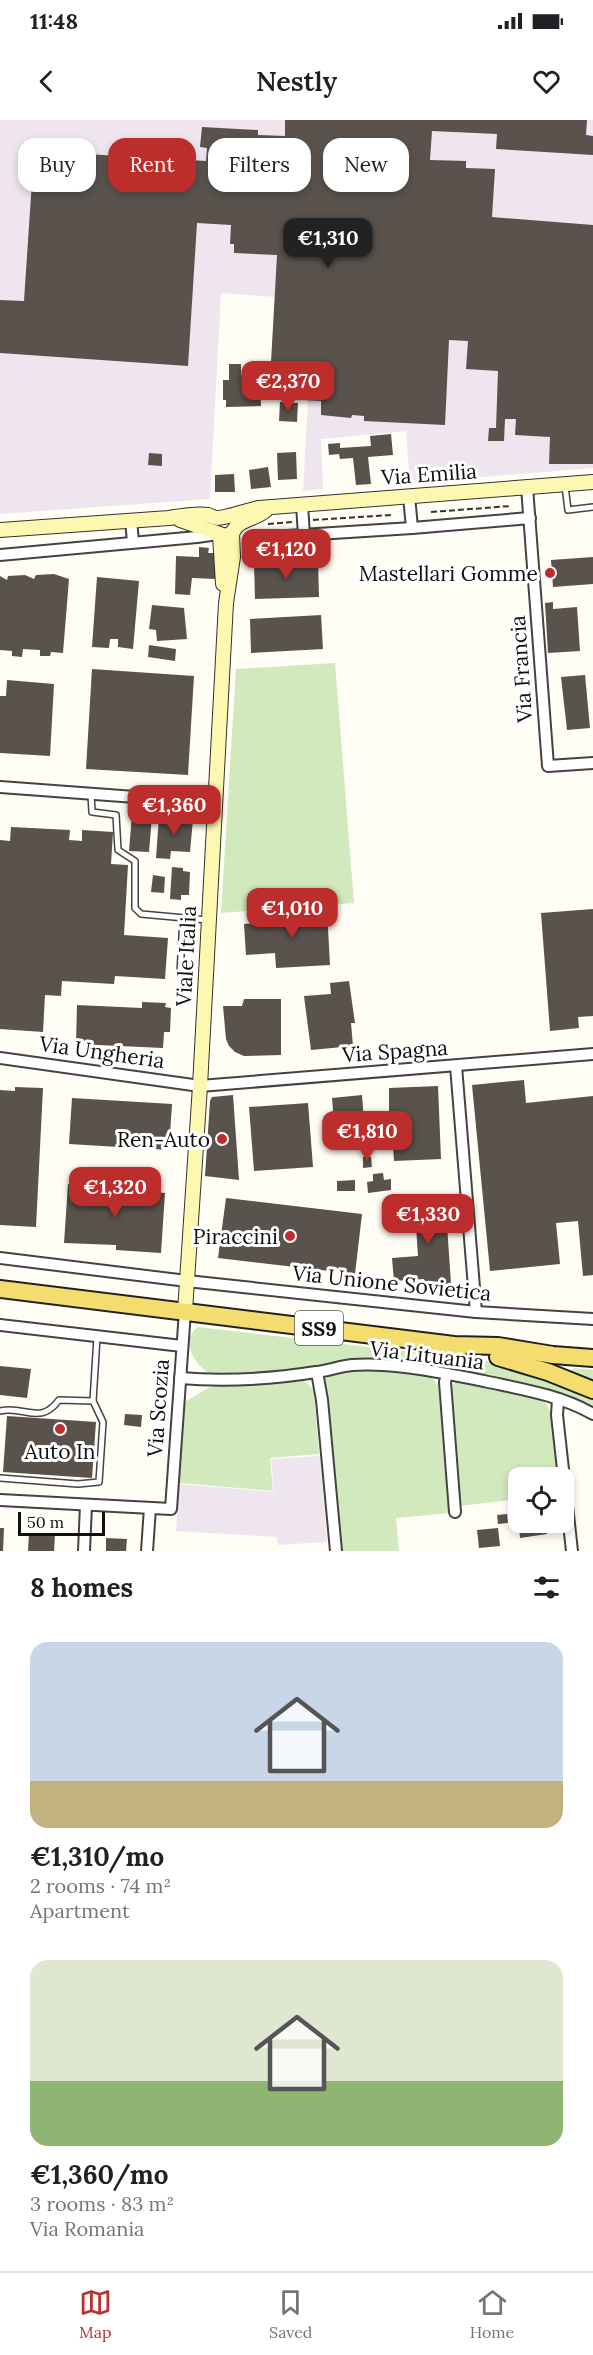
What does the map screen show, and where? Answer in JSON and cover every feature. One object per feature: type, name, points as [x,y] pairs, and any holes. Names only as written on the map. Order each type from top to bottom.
[{"type":"main road","name":"SS9","points":[[0,1289],[454,1345],[593,1366]]},
{"type":"main road","points":[[498,1351],[593,1346]]},
{"type":"main road","name":"SS9","points":[[498,1351],[593,1358]]},
{"type":"main road","points":[[498,1351],[593,1390]]},
{"type":"street","name":"Via Emilia","points":[[0,530],[180,515],[208,515],[224,528],[237,512],[267,508],[593,482]]},
{"type":"street","name":"Via Francia","points":[[527,487],[548,766],[593,763]]},
{"type":"street","points":[[409,496],[412,528]]},
{"type":"street","points":[[302,505],[304,535]]},
{"type":"street","points":[[254,538],[530,518]]},
{"type":"street","points":[[131,520],[133,543]]},
{"type":"street","points":[[0,555],[133,543],[224,528]]},
{"type":"street","name":"Viale Italia","points":[[185,1311],[200,1086],[226,603],[224,528]]},
{"type":"street","points":[[0,787],[216,803]]},
{"type":"street","name":"Via Spagna","points":[[200,1086],[593,1054]]},
{"type":"street","name":"Via Ungheria","points":[[0,1058],[200,1086]]},
{"type":"street","points":[[456,1066],[477,1312]]},
{"type":"street","name":"Via Unione Sovietica","points":[[0,1258],[187,1281],[477,1312],[593,1319]]},
{"type":"street","name":"Via Scozia","points":[[150,1508],[171,1509],[185,1311]]},
{"type":"street","points":[[0,1324],[182,1346]]},
{"type":"street","name":"Via Lituania","points":[[180,1378],[218,1382],[317,1372],[352,1365],[389,1366],[447,1374],[531,1391],[578,1405],[593,1414]]},
{"type":"street","points":[[317,1372],[322,1400],[336,1551]]},
{"type":"street","points":[[447,1374],[445,1382],[455,1512]]},
{"type":"street","points":[[558,1399],[557,1415],[572,1551]]},
{"type":"street","points":[[0,1500],[150,1508],[147,1551]]},
{"type":"street","points":[[84,1551],[86,1505]]},
{"type":"lane","points":[[565,484],[568,510],[593,507]]},
{"type":"lane","points":[[91,794],[92,812],[116,814],[118,850],[135,861],[135,908],[141,914],[209,920]]},
{"type":"lane","points":[[180,974],[183,918]]},
{"type":"lane","points":[[0,1478],[78,1484],[99,1482],[103,1422],[93,1401],[97,1337]]},
{"type":"lane","points":[[0,1411],[44,1413],[52,1409],[58,1400],[93,1401]]},
{"type":"path","points":[[430,512],[511,506]]},
{"type":"path","points":[[311,520],[391,515]]},
{"type":"shaded area","points":[[0,120],[593,120],[593,468],[410,483],[406,431],[321,439],[323,489],[303,491],[308,400],[269,398],[275,297],[221,293],[210,499],[0,514]]},
{"type":"shaded area","points":[[320,1456],[327,1542],[278,1545],[277,1537],[176,1531],[179,1484],[274,1492],[271,1459]]},
{"type":"green space","points":[[335,663],[354,903],[221,913],[236,669]]},
{"type":"green space","points":[[198,1327],[488,1361],[526,1369],[593,1392],[593,1408],[541,1387],[452,1369],[387,1360],[357,1359],[312,1368],[219,1377],[204,1370],[193,1356],[190,1341],[192,1333]]},
{"type":"green space","points":[[575,1368],[593,1370],[593,1381],[574,1374],[571,1370]]},
{"type":"green space","points":[[369,1370],[431,1377],[440,1387],[449,1513],[396,1518],[399,1551],[340,1551],[325,1380],[329,1375]]},
{"type":"green space","points":[[298,1379],[307,1383],[314,1391],[319,1454],[270,1458],[273,1491],[179,1483],[183,1403],[210,1387]]},
{"type":"green space","points":[[458,1381],[539,1398],[546,1403],[552,1415],[556,1467],[508,1467],[508,1500],[460,1506],[451,1392],[454,1383]]},
{"type":"building","points":[[285,120],[587,120],[586,135],[593,136],[593,155],[496,149],[497,134],[432,131],[430,160],[466,161],[466,168],[495,169],[492,217],[593,225],[593,464],[549,464],[550,437],[515,435],[516,419],[505,419],[504,441],[488,441],[489,428],[496,428],[498,371],[466,369],[468,341],[449,340],[445,425],[364,421],[364,416],[352,415],[351,418],[321,415],[321,401],[269,398],[277,255],[234,253],[234,244],[230,244],[231,225],[197,223],[188,366],[0,353],[0,300],[24,301],[31,192],[96,192],[96,155],[108,155],[108,192],[196,192],[196,160],[206,161],[207,148],[200,147],[202,127],[258,130],[258,135],[285,136]]},
{"type":"building","points":[[229,364],[241,364],[241,375],[260,377],[261,406],[226,407],[226,400],[223,400],[223,380],[229,380]]},
{"type":"building","points":[[280,402],[298,403],[297,422],[279,421]]},
{"type":"building","points":[[391,434],[393,455],[368,457],[371,484],[356,485],[353,458],[340,459],[339,454],[329,455],[328,444],[340,443],[340,448],[371,446],[370,436]]},
{"type":"building","points":[[296,452],[297,479],[278,480],[277,453]]},
{"type":"building","points":[[149,453],[162,454],[162,466],[148,465]]},
{"type":"building","points":[[268,467],[271,487],[251,489],[249,470]]},
{"type":"building","points":[[234,474],[235,492],[215,492],[215,475]]},
{"type":"building","points":[[199,547],[209,548],[208,553],[217,553],[216,579],[192,578],[190,595],[175,594],[176,556],[199,557]]},
{"type":"building","points":[[593,557],[593,584],[553,587],[551,560]]},
{"type":"building","points":[[318,561],[319,597],[255,599],[254,563]]},
{"type":"building","points":[[54,574],[69,579],[63,653],[51,652],[50,656],[40,656],[40,650],[23,649],[22,657],[12,656],[12,651],[0,650],[0,576],[7,580],[8,576],[25,575],[34,579],[36,575]]},
{"type":"building","points":[[97,577],[139,581],[133,649],[118,647],[118,639],[110,639],[109,648],[92,647]]},
{"type":"building","points":[[553,602],[553,609],[577,607],[580,651],[548,653],[545,603]]},
{"type":"building","points":[[152,605],[184,608],[187,639],[157,641],[156,630],[149,629]]},
{"type":"building","points":[[321,615],[323,649],[251,653],[250,619]]},
{"type":"building","points":[[149,645],[176,649],[175,661],[148,657]]},
{"type":"building","points":[[92,669],[194,676],[188,775],[86,769]]},
{"type":"building","points":[[585,675],[590,728],[567,730],[561,677]]},
{"type":"building","points":[[7,680],[54,684],[50,756],[0,753],[0,696],[6,696]]},
{"type":"building","points":[[132,814],[152,816],[149,852],[129,851]]},
{"type":"building","points":[[159,816],[193,819],[190,852],[171,851],[170,859],[156,858]]},
{"type":"building","points":[[11,827],[70,830],[69,840],[82,841],[82,830],[113,832],[111,864],[128,865],[124,935],[168,938],[165,979],[115,976],[114,984],[62,981],[61,996],[45,995],[43,1032],[0,1029],[0,840],[10,841]]},
{"type":"building","points":[[172,867],[183,868],[183,871],[190,872],[189,895],[181,895],[181,900],[170,899]]},
{"type":"building","points":[[153,875],[165,877],[164,893],[151,892]]},
{"type":"building","points":[[593,909],[593,1016],[578,1017],[579,1028],[550,1031],[541,913]]},
{"type":"building","points":[[327,910],[330,965],[276,968],[275,953],[246,955],[244,924],[270,922],[270,914]]},
{"type":"building","points":[[349,981],[355,1023],[351,1023],[353,1046],[311,1050],[304,996],[331,994],[330,983]]},
{"type":"building","points":[[244,999],[281,999],[281,1055],[244,1056],[229,1046],[226,1039],[223,1006],[242,1006]]},
{"type":"building","points":[[142,1002],[166,1003],[165,1007],[171,1008],[170,1032],[164,1032],[163,1048],[76,1044],[77,1005],[142,1008]]},
{"type":"building","points":[[524,1080],[526,1103],[593,1096],[593,1275],[583,1276],[578,1221],[556,1223],[560,1264],[490,1271],[472,1085]]},
{"type":"building","points":[[438,1086],[441,1159],[394,1161],[393,1145],[383,1145],[382,1113],[389,1112],[389,1088]]},
{"type":"building","points":[[15,1087],[43,1088],[36,1227],[0,1225],[0,1090],[15,1091]]},
{"type":"building","name":"Ren-Auto","points":[[233,1095],[239,1180],[205,1176],[210,1101],[212,1097]]},
{"type":"building","points":[[362,1095],[364,1121],[334,1123],[332,1098]]},
{"type":"building","points":[[72,1098],[172,1104],[169,1150],[69,1144]]},
{"type":"building","points":[[308,1103],[313,1167],[254,1171],[249,1107]]},
{"type":"building","points":[[363,1157],[371,1157],[372,1167],[363,1168]]},
{"type":"building","points":[[383,1173],[384,1180],[391,1179],[391,1190],[368,1193],[367,1182],[373,1181],[373,1174]]},
{"type":"building","points":[[355,1180],[355,1191],[337,1191],[337,1181]]},
{"type":"building","points":[[68,1184],[165,1193],[161,1253],[116,1250],[116,1245],[64,1243]]},
{"type":"building","points":[[445,1195],[451,1284],[425,1285],[424,1279],[394,1281],[392,1258],[418,1256],[414,1197]]},
{"type":"building","name":"Piraccini","points":[[226,1198],[362,1214],[355,1274],[218,1258]]},
{"type":"building","points":[[0,1366],[31,1369],[27,1398],[0,1395]]},
{"type":"building","points":[[125,1414],[142,1415],[141,1427],[124,1425]]},
{"type":"building","points":[[7,1416],[96,1422],[92,1478],[3,1472]]},
{"type":"building","points":[[507,1514],[508,1523],[498,1524],[497,1515]]},
{"type":"building","points":[[0,1528],[4,1528],[3,1551],[0,1551]]},
{"type":"building","points":[[498,1528],[500,1546],[479,1548],[477,1530]]},
{"type":"building","points":[[29,1533],[55,1534],[54,1551],[28,1551]]},
{"type":"building","points":[[520,1533],[547,1534],[520,1538]]},
{"type":"building","points":[[106,1538],[127,1539],[126,1551],[106,1551]]},
{"type":"place","name":"Mastellari Gomme","points":[[550,573]]},
{"type":"place","name":"Ren-Auto","points":[[222,1139]]},
{"type":"place","name":"Piraccini","points":[[290,1236]]},
{"type":"place","name":"Auto In","points":[[60,1429]]}]
